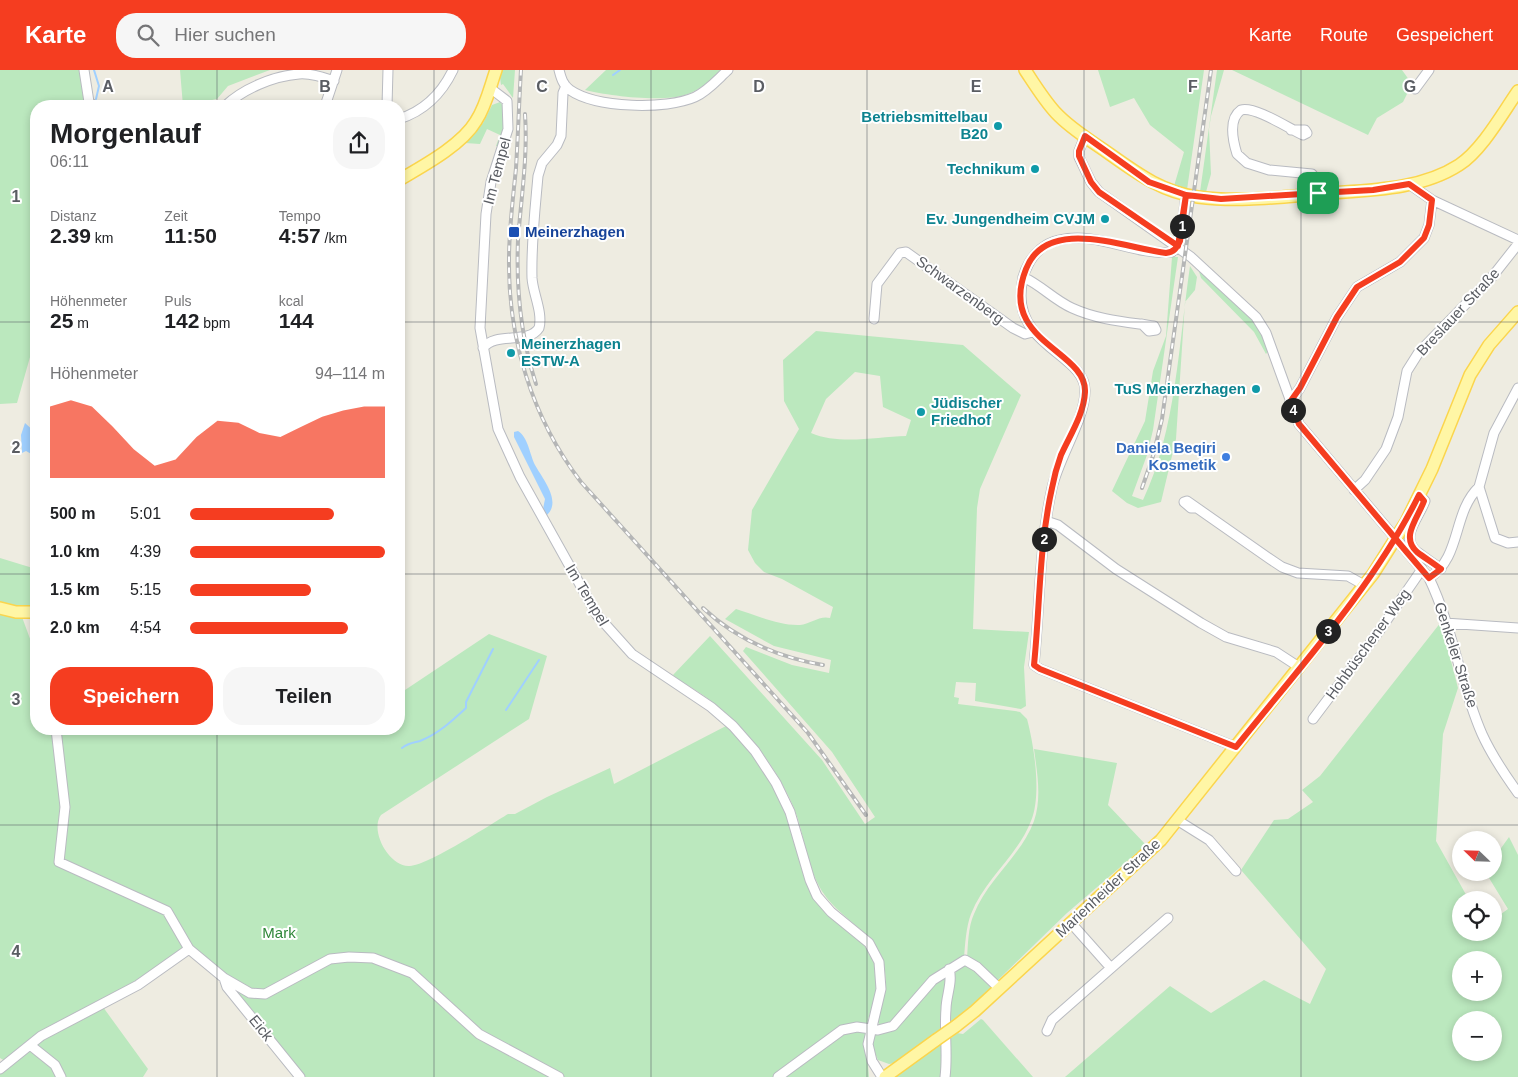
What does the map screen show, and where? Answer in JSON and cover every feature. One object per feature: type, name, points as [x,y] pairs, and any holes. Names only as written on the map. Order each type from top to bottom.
[{"type":"main road","points":[[405,173],[432,160],[471,128],[481,114],[496,70]]},
{"type":"main road","points":[[1025,70],[1056,113],[1149,182],[1186,195],[1221,199],[1373,190],[1409,184],[1449,171],[1468,158],[1518,91]]},
{"type":"main road","name":"Marienheider Straße","points":[[883,1077],[956,1026],[1000,988],[1151,851],[1177,820],[1300,667],[1364,585],[1396,540],[1419,495],[1470,375],[1489,345],[1518,312]]},
{"type":"main road","points":[[0,608],[16,612],[30,612]]},
{"type":"street","points":[[84,70],[89,100]]},
{"type":"street","points":[[327,100],[338,70]]},
{"type":"street","points":[[387,100],[388,70]]},
{"type":"street","points":[[405,116],[431,101],[440,92],[453,70]]},
{"type":"street","points":[[559,70],[566,86],[575,92],[606,102],[641,106],[668,104],[696,97],[728,70]]},
{"type":"street","points":[[1416,89],[1429,70]]},
{"type":"street","points":[[231,100],[237,94],[266,82],[299,74],[320,76],[334,81]]},
{"type":"street","points":[[483,348],[490,342],[535,333],[540,325],[533,288],[532,268],[538,176],[542,163],[557,145],[561,136],[563,92],[566,86]]},
{"type":"street","name":"Im Tempel","points":[[490,88],[507,101],[509,117],[506,140],[491,182],[486,214],[480,328],[494,414],[504,442],[520,476],[597,615],[623,645],[655,671],[723,717],[755,751],[776,783],[790,812],[810,880],[818,896],[831,912],[861,935],[875,953],[879,962],[882,983],[870,1029],[868,1052],[883,1077]]},
{"type":"street","points":[[1291,130],[1258,111],[1241,110],[1235,116],[1233,122],[1237,154],[1247,163],[1269,170],[1312,174],[1316,178],[1318,193]]},
{"type":"street","name":"Genkeler Straße","points":[[1085,136],[1079,156],[1094,188],[1178,246],[1202,266],[1262,325],[1299,424],[1429,578],[1482,734],[1498,765],[1518,794]]},
{"type":"street","points":[[1409,184],[1432,200],[1518,240]]},
{"type":"street","points":[[1186,195],[1178,246],[1172,252],[1166,253],[1097,240],[1059,240],[1037,252],[1030,260],[1023,277],[1022,306],[1033,332],[1079,373],[1085,390],[1082,408],[1056,469],[1046,521],[1038,595],[1034,665],[1236,747]]},
{"type":"street","points":[[1290,402],[1300,388],[1337,317],[1357,287],[1400,262],[1424,238],[1429,225],[1432,200]]},
{"type":"street","name":"Breslauer Straße","points":[[1354,490],[1365,480],[1386,448],[1398,417],[1407,372],[1419,352],[1492,277],[1518,244]]},
{"type":"street","name":"Schwarzenberg","points":[[874,319],[878,281],[900,253],[906,252],[1013,328],[1025,334],[1033,332]]},
{"type":"street","points":[[1023,277],[1064,304],[1083,312],[1142,324]]},
{"type":"street","points":[[1429,578],[1441,569],[1449,558],[1468,500],[1478,487],[1494,433],[1518,388]]},
{"type":"street","points":[[1478,487],[1495,538],[1508,543],[1518,542]]},
{"type":"street","points":[[1419,495],[1424,501],[1410,531],[1409,540],[1416,551],[1441,569]]},
{"type":"street","points":[[1197,508],[1289,571],[1307,575],[1348,576],[1364,585]]},
{"type":"street","points":[[1046,521],[1067,531],[1116,569],[1200,624],[1226,637],[1276,652],[1300,667]]},
{"type":"street","name":"Hohbüschener Weg","points":[[1313,718],[1380,630],[1422,570]]},
{"type":"street","points":[[1445,623],[1518,628]]},
{"type":"street","points":[[57,735],[65,807],[60,862],[167,911],[189,949],[224,978],[250,993],[265,994],[330,959],[349,956],[373,958],[412,974],[479,1034],[560,1077]]},
{"type":"street","points":[[1177,820],[1209,840],[1236,871]]},
{"type":"street","points":[[1047,1031],[1052,1020],[1168,918]]},
{"type":"street","points":[[1071,923],[1111,968]]},
{"type":"street","points":[[1,1067],[41,1036],[138,985],[189,949]]},
{"type":"street","points":[[778,1077],[842,1030],[857,1027],[887,1029],[893,1026],[924,988],[949,969],[965,960],[978,967],[1000,988]]},
{"type":"street","points":[[945,1077],[947,1061],[946,1009],[950,981],[949,969]]},
{"type":"street","name":"Eick","points":[[224,978],[227,987],[300,1077]]},
{"type":"street","points":[[30,1045],[55,1065],[61,1077]]},
{"type":"green space","points":[[0,70],[80,70],[87,100],[30,100],[30,357],[17,403],[0,404]]},
{"type":"green space","points":[[180,70],[270,70],[228,86],[217,99],[182,100]]},
{"type":"green space","points":[[499,70],[515,70],[513,98],[503,84],[501,85]]},
{"type":"green space","points":[[606,70],[723,70],[698,89],[678,97],[637,98],[585,90]]},
{"type":"green space","points":[[1098,70],[1204,70],[1187,190],[1174,186],[1184,152],[1150,125],[1134,98],[1110,107]]},
{"type":"green space","points":[[1217,70],[1224,70],[1209,129],[1211,174],[1206,192],[1200,192]]},
{"type":"green space","points":[[1232,70],[1402,70],[1412,84],[1403,102],[1377,118],[1368,135]]},
{"type":"green space","points":[[500,102],[503,106],[504,127],[500,146],[496,146],[500,135],[487,129],[480,144],[465,143],[483,123],[492,105]]},
{"type":"green space","points":[[1172,257],[1178,257],[1153,430],[1147,455],[1132,496],[1143,500],[1163,445],[1175,385],[1185,308],[1176,439],[1161,502],[1138,508],[1127,503],[1112,491],[1145,421],[1153,371],[1166,336]]},
{"type":"green space","points":[[1197,265],[1260,326],[1269,350],[1266,354],[1254,332],[1201,278]]},
{"type":"green space","points":[[1190,266],[1197,277],[1195,290],[1185,302]]},
{"type":"green space","points":[[816,331],[963,345],[1021,395],[980,489],[977,508],[973,629],[1029,632],[1024,667],[1026,706],[1021,709],[975,701],[976,683],[956,682],[954,697],[959,698],[958,704],[1020,712],[1027,719],[1036,770],[1034,810],[1031,821],[1018,845],[977,901],[969,919],[964,959],[927,980],[893,1021],[880,1025],[877,1021],[884,996],[885,969],[880,954],[862,931],[827,898],[818,884],[794,808],[779,778],[759,749],[737,724],[706,697],[673,675],[710,636],[822,760],[865,824],[875,817],[832,752],[743,651],[746,647],[792,665],[829,673],[831,660],[774,646],[725,619],[736,609],[776,622],[800,625],[826,617],[830,618],[833,607],[782,579],[764,572],[755,563],[748,550],[752,510],[799,429],[784,401],[783,360]],"holes":[[[855,372],[880,376],[883,407],[911,420],[906,436],[833,439],[811,433],[826,399]]]},
{"type":"green space","points":[[0,558],[30,567],[30,608],[0,604]]},
{"type":"green space","points":[[0,614],[22,617],[30,639],[30,735],[54,735],[61,807],[55,858],[166,912],[188,949],[5,1061],[0,1058]]},
{"type":"green space","points":[[1441,622],[1458,688],[1443,734],[1436,841],[1452,870],[1452,881],[1458,881],[1464,891],[1452,891],[1452,941],[1502,941],[1502,913],[1508,909],[1502,899],[1502,891],[1497,891],[1491,881],[1502,881],[1502,847],[1509,837],[1518,855],[1518,1077],[1065,1077],[1170,986],[1211,1013],[1264,980],[1310,1004],[1326,969],[1241,870],[1274,820],[1288,819],[1313,802],[1302,790],[1320,776]]},
{"type":"green space","name":"Mark","points":[[489,634],[547,656],[529,719],[381,815],[378,822],[378,830],[383,847],[395,861],[410,866],[419,864],[459,844],[508,814],[515,814],[610,768],[614,784],[726,726],[747,747],[768,775],[782,802],[807,884],[862,940],[881,977],[867,1023],[842,1028],[774,1077],[562,1077],[482,1032],[413,972],[373,956],[344,952],[348,958],[371,959],[411,975],[479,1035],[555,1077],[301,1077],[230,989],[189,948],[169,909],[61,862],[66,830],[58,735],[405,735],[405,690]]},
{"type":"green space","points":[[1034,749],[1117,763],[1108,805],[1146,845],[1067,913],[997,981],[967,959],[969,930],[980,901],[1021,845],[1034,821],[1038,794]]},
{"type":"green space","points":[[972,966],[991,986],[991,990],[952,1024],[948,1024],[950,995],[955,974],[958,967]]},
{"type":"green space","points":[[945,976],[947,978],[944,1027],[895,1063],[889,1064],[878,1060],[873,1049],[873,1033],[890,1031],[900,1025],[932,985]]},
{"type":"green space","points":[[103,1007],[148,1069],[143,1077],[63,1077],[33,1046]]},
{"type":"green space","points":[[981,1019],[1033,1077],[947,1077],[950,1039],[957,1033],[963,1034]]},
{"type":"green space","points":[[857,1029],[865,1032],[869,1077],[780,1077],[843,1031]]},
{"type":"green space","points":[[945,1040],[943,1077],[895,1077]]},
{"type":"green space","points":[[31,1047],[48,1060],[59,1077],[0,1077],[0,1071]]},
{"type":"water","points":[[25,423],[30,428],[30,453],[26,451],[22,453],[21,435]]},
{"type":"water","points":[[518,431],[524,437],[535,465],[552,496],[551,509],[547,515],[543,509],[545,499],[514,437],[514,432]]},
{"type":"waterway","points":[[94,70],[99,86],[96,99]]},
{"type":"waterway","points":[[613,75],[620,70]]},
{"type":"waterway","points":[[402,748],[433,735],[466,708],[466,702],[493,649]]},
{"type":"waterway","points":[[506,710],[539,660]]},
{"type":"railway","points":[[521,70],[516,168],[511,214],[510,289],[518,348],[536,404],[549,431],[581,482],[808,733],[866,815]]},
{"type":"railway","points":[[1142,488],[1153,456],[1162,419],[1211,70]]},
{"type":"railway","points":[[525,114],[526,146],[518,240],[518,277],[523,331],[536,384]]},
{"type":"railway","points":[[703,608],[730,629],[759,646],[806,662],[823,665]]},
{"type":"place","name":"Betriebsmittelbau B20","points":[[998,126]]},
{"type":"place","name":"Technikum","points":[[1035,169]]},
{"type":"place","name":"Ev. Jungendheim CVJM","points":[[1105,219]]},
{"type":"place","name":"Meinerzhagen","points":[[514,232]]},
{"type":"place","name":"Meinerzhagen ESTW-A","points":[[511,353]]},
{"type":"place","name":"TuS Meinerzhagen","points":[[1256,389]]},
{"type":"place","name":"Jüdischer Friedhof","points":[[921,412]]},
{"type":"place","name":"Daniela Beqiri Kosmetik","points":[[1226,457]]},
{"type":"route","points":[[1318,193],[1237,199],[1186,195],[1178,246],[1094,188],[1079,156],[1085,136],[1149,182],[1186,195],[1180,241],[1178,246],[1172,252],[1166,253],[1097,240],[1080,238],[1059,240],[1045,246],[1030,260],[1023,277],[1021,290],[1022,306],[1029,326],[1041,340],[1079,373],[1084,382],[1085,390],[1085,398],[1078,420],[1056,469],[1051,490],[1041,559],[1034,665],[1236,747],[1373,574],[1396,540],[1419,495],[1424,499],[1424,503],[1410,531],[1409,540],[1416,551],[1441,569],[1429,578],[1396,540],[1299,424],[1290,402],[1300,388],[1337,317],[1357,287],[1400,262],[1424,238],[1429,225],[1432,200],[1409,184],[1373,190],[1318,193]]}]
